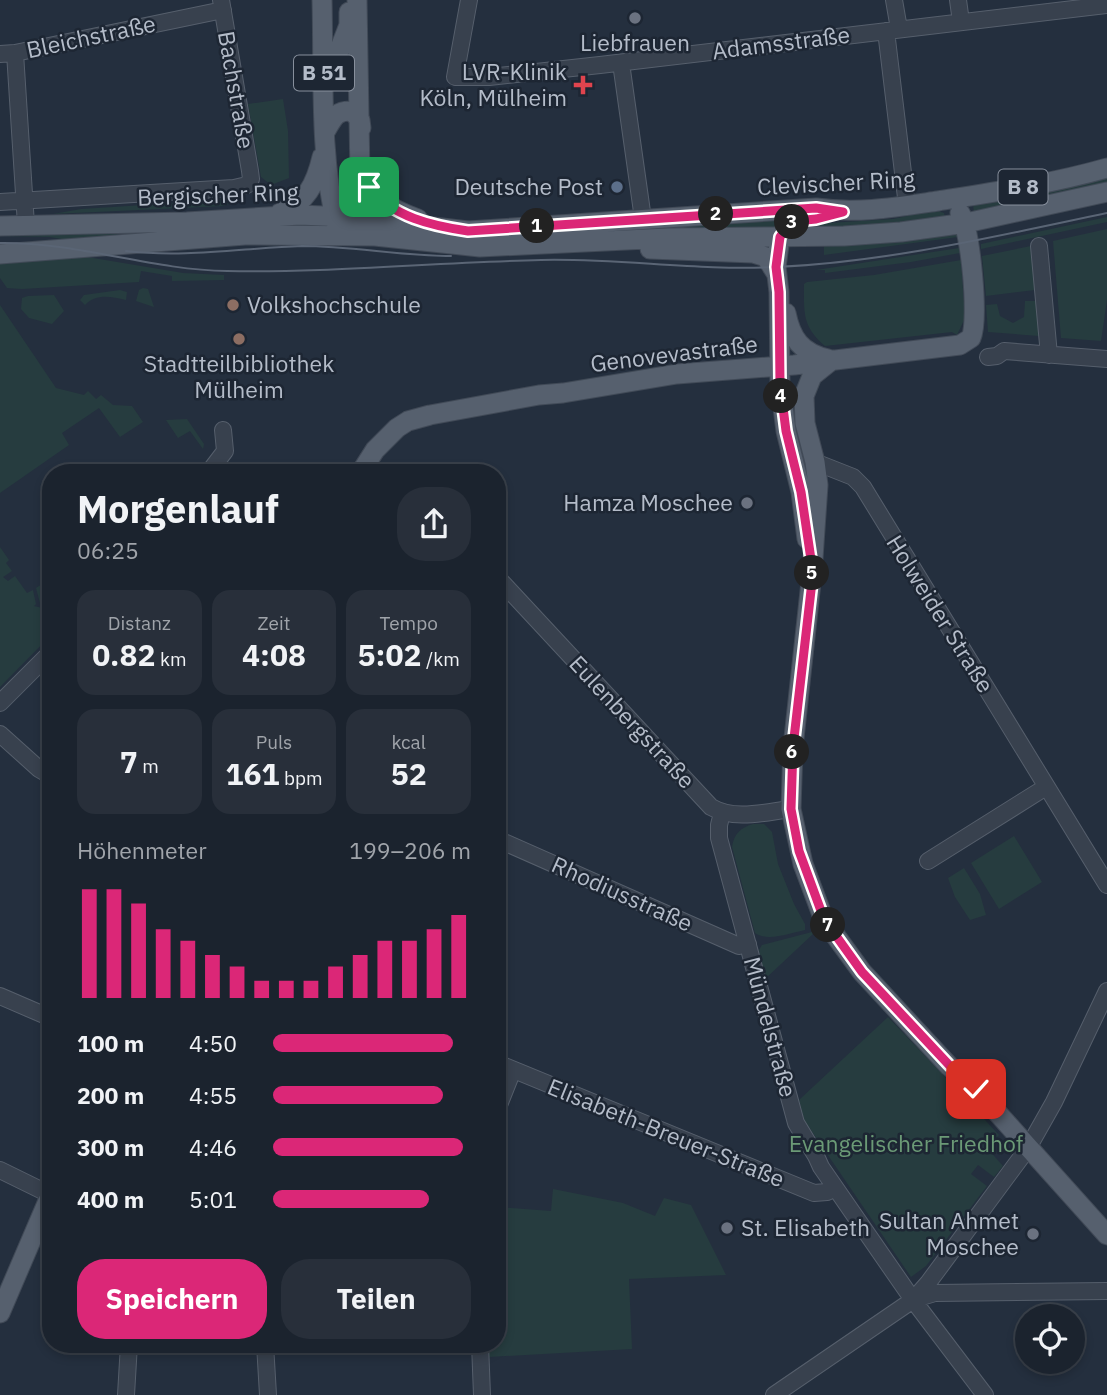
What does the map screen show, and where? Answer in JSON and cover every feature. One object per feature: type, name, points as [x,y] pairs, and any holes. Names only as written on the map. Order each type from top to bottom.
[{"type":"main road","name":"B 51","points":[[322,0],[325,139],[340,223]]},
{"type":"main road","name":"B 51","points":[[325,87],[349,25],[349,0]]},
{"type":"main road","name":"B 51","points":[[340,223],[360,176],[357,0]]},
{"type":"main road","points":[[271,216],[290,210],[310,191],[335,114],[352,111],[360,120]]},
{"type":"main road","name":"B 51","points":[[360,120],[364,173],[369,187],[385,204],[438,227]]},
{"type":"main road","name":"Clevischer Ring","points":[[438,227],[468,231],[816,208],[843,212],[938,201],[1051,182],[1107,169]]},
{"type":"main road","name":"B 8","points":[[966,223],[1107,192]]},
{"type":"main road","points":[[340,223],[386,237],[461,247],[668,238],[844,236],[966,223],[955,208],[938,201]]},
{"type":"main road","points":[[813,573],[801,492],[786,431],[779,366],[777,283],[780,237],[795,221],[843,212]]},
{"type":"main road","name":"Bergischer Ring","points":[[8,225],[187,222],[271,216],[340,223],[438,227]]},
{"type":"main road","name":"Bergischer Ring","points":[[0,254],[340,223]]},
{"type":"main road","name":"Genovevastraße","points":[[366,464],[375,450],[397,428],[408,421],[430,415],[538,395],[684,373],[779,366],[960,345],[971,338],[975,320],[966,223]]},
{"type":"main road","points":[[568,243],[680,252],[753,253],[766,257],[777,283],[791,334],[797,343],[816,356],[832,360]]},
{"type":"main road","points":[[805,423],[804,396],[807,384],[818,369],[832,360]]},
{"type":"main road","points":[[779,366],[805,423],[815,462],[818,510],[793,747],[791,809],[799,851],[812,892],[824,919],[862,972],[950,1066],[976,1089],[1107,1235]]},
{"type":"main road","points":[[0,1313],[42,1216]]},
{"type":"street","name":"Adamsstraße","points":[[469,0],[455,77],[489,77],[1107,5]]},
{"type":"street","points":[[894,0],[893,30],[906,206]]},
{"type":"street","points":[[958,0],[961,22]]},
{"type":"street","name":"Bleichstraße","points":[[7,53],[222,5]]},
{"type":"street","name":"Bachstraße","points":[[222,5],[251,179]]},
{"type":"street","points":[[7,53],[24,200],[8,225]]},
{"type":"street","points":[[621,62],[643,219]]},
{"type":"street","name":"Bergischer Ring","points":[[0,202],[234,188],[247,186],[251,179]]},
{"type":"street","points":[[1039,246],[1049,355]]},
{"type":"street","points":[[989,358],[1004,351],[1107,359]]},
{"type":"street","points":[[215,464],[225,451],[223,430]]},
{"type":"street","name":"Holweider Straße","points":[[815,462],[853,477],[863,487],[1107,885]]},
{"type":"street","name":"Eulenbergstraße","points":[[506,587],[711,807],[722,813]]},
{"type":"street","points":[[0,703],[42,661]]},
{"type":"street","points":[[0,734],[42,771]]},
{"type":"street","points":[[928,861],[1046,787]]},
{"type":"street","points":[[722,813],[734,815],[791,809]]},
{"type":"street","name":"Mündelstraße","points":[[722,813],[719,838],[796,1124],[835,1188],[913,1300],[985,1395]]},
{"type":"street","name":"Rhodiusstraße","points":[[506,843],[739,946],[748,944]]},
{"type":"street","points":[[775,1395],[913,1300],[928,1283],[1028,1148],[1054,1102],[1107,991]]},
{"type":"street","points":[[0,996],[42,1014]]},
{"type":"street","name":"Elisabeth-Breuer-Straße","points":[[506,1067],[814,1193],[835,1188]]},
{"type":"street","points":[[506,1088],[513,1070]]},
{"type":"street","points":[[0,1170],[42,1191]]},
{"type":"street","points":[[913,1300],[935,1293],[1107,1291]]},
{"type":"street","points":[[126,1395],[128,1353]]},
{"type":"street","points":[[266,1353],[268,1395]]},
{"type":"street","points":[[480,1353],[482,1395]]},
{"type":"green space","points":[[283,99],[288,131],[289,178],[271,185],[261,177],[248,104]]},
{"type":"green space","points":[[1107,177],[1107,184],[974,213],[973,205]]},
{"type":"green space","points":[[231,198],[236,201],[224,206],[53,214],[81,209]]},
{"type":"green space","points":[[935,210],[944,213],[945,218],[813,230],[812,224],[893,219]]},
{"type":"green space","points":[[1107,217],[1107,222],[981,249],[981,244]]},
{"type":"green space","points":[[784,218],[776,227],[490,237]]},
{"type":"green space","points":[[223,228],[120,234],[80,242],[50,237],[0,236],[0,232]]},
{"type":"green space","points":[[1107,229],[1107,300],[1101,341],[1061,338],[1053,241]]},
{"type":"green space","points":[[958,232],[958,237],[824,255],[824,245]]},
{"type":"green space","points":[[1031,246],[1035,290],[986,296],[982,256]]},
{"type":"green space","points":[[959,248],[960,253],[911,262],[825,273],[825,270],[816,270]]},
{"type":"green space","points":[[75,255],[183,273],[224,275],[224,280],[172,281],[172,276],[141,271],[139,282],[22,289],[7,288],[0,278],[0,260]]},
{"type":"green space","points":[[961,260],[965,318],[957,335],[952,332],[825,346],[808,325],[804,303],[804,284],[807,282],[874,275]]},
{"type":"green space","points":[[148,289],[154,307],[136,301],[139,290]]},
{"type":"green space","points":[[120,290],[127,292],[126,300],[99,297],[85,305],[80,300],[84,295]]},
{"type":"green space","points":[[54,295],[64,311],[52,324],[29,318],[21,309],[22,298]]},
{"type":"green space","points":[[1025,301],[1036,301],[1039,336],[988,332],[986,305],[997,304],[1000,316],[1013,323],[1024,317]]},
{"type":"green space","points":[[0,305],[56,388],[84,395],[88,391],[96,399],[101,395],[113,405],[132,406],[143,422],[120,437],[99,408],[62,433],[69,445],[0,493]]},
{"type":"green space","points":[[187,419],[204,444],[203,449],[190,431],[178,438],[166,420]]},
{"type":"green space","points":[[0,547],[9,560],[6,563],[12,571],[3,577],[8,581],[15,576],[27,593],[33,590],[36,604],[34,606],[42,608],[42,644],[0,687]]},
{"type":"green space","points":[[42,584],[40,603],[36,588]]},
{"type":"green space","points":[[753,824],[764,824],[772,832],[778,864],[805,924],[805,930],[773,937],[755,933],[732,847],[738,832]]},
{"type":"green space","points":[[1014,836],[1042,882],[999,909],[971,863]]},
{"type":"green space","points":[[964,868],[980,894],[986,915],[970,920],[955,897],[948,878]]},
{"type":"green space","points":[[812,932],[813,934],[765,979],[759,950],[762,945]]},
{"type":"green space","name":"Evangelischer Friedhof","points":[[888,1017],[947,1079],[947,1085],[953,1091],[958,1091],[999,1135],[987,1148],[1003,1166],[994,1177],[978,1165],[971,1174],[987,1186],[926,1266],[911,1277],[804,1120],[799,1100]]},
{"type":"green space","points":[[553,1189],[623,1203],[655,1216],[664,1198],[691,1205],[726,1275],[629,1279],[632,1349],[489,1357],[489,1353],[506,1353],[506,1208],[551,1211]]},
{"type":"tram line","points":[[0,243],[57,247],[170,266],[227,271],[541,260],[746,268],[818,264],[901,254],[1107,213]]},
{"type":"tram line","points":[[126,251],[192,253],[302,246],[451,256]]},
{"type":"place","name":"Liebfrauen","points":[[635,18]]},
{"type":"place","name":"LVR-Klinik Köln, Mülheim","points":[[583,85]]},
{"type":"place","name":"Deutsche Post","points":[[617,187]]},
{"type":"place","name":"Volkshochschule","points":[[233,305]]},
{"type":"place","name":"Stadtteilbibliothek Mülheim","points":[[239,339]]},
{"type":"place","name":"Hamza Moschee","points":[[747,503]]},
{"type":"place","name":"St. Elisabeth","points":[[727,1228]]},
{"type":"place","name":"Sultan Ahmet Moschee","points":[[1033,1234]]},
{"type":"route","points":[[369,187],[385,204],[399,211],[438,227],[468,231],[816,208],[843,212],[816,219],[801,219],[789,224],[780,237],[776,267],[779,286],[780,384],[786,431],[801,492],[813,573],[793,747],[791,809],[799,851],[812,892],[837,939],[862,972],[950,1066],[976,1089]]}]
